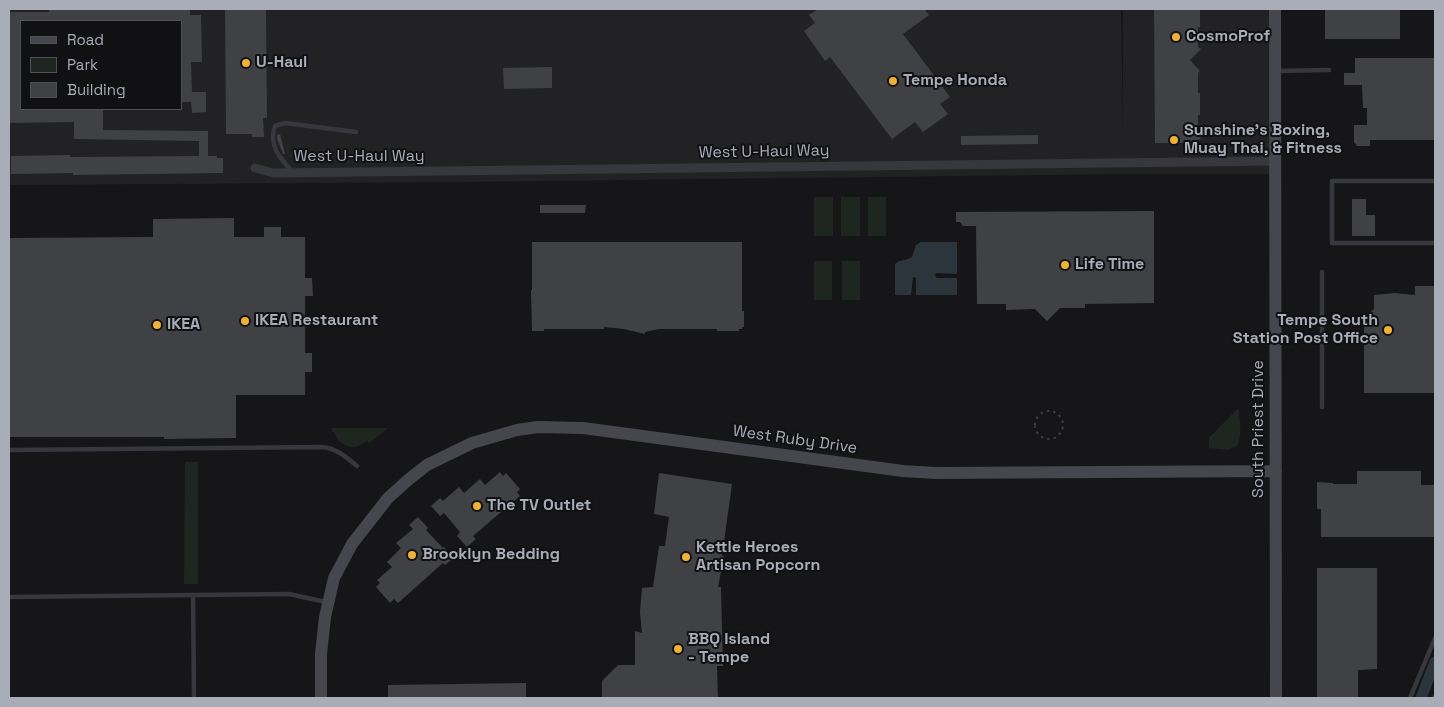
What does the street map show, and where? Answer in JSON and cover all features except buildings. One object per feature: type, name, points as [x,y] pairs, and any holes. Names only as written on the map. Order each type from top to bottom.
[{"type":"street","name":"South Priest Drive","points":[[1275,9],[1276,698]]},
{"type":"street","name":"West U-Haul Way","points":[[255,168],[268,172],[294,172],[1275,161]]},
{"type":"street","name":"West Ruby Drive","points":[[321,698],[321,654],[324,617],[334,578],[352,544],[388,498],[427,465],[472,443],[517,430],[538,427],[583,428],[903,471],[936,473],[1276,471]]},
{"type":"lane","points":[[1275,71],[1330,70]]},
{"type":"lane","points":[[294,172],[281,160],[276,150],[273,138],[275,126],[284,123],[356,132]]},
{"type":"lane","points":[[1435,181],[1332,181],[1332,244],[1435,243]]},
{"type":"lane","points":[[1322,272],[1322,407]]},
{"type":"lane","points":[[9,450],[328,447],[340,452],[357,466]]},
{"type":"lane","points":[[9,597],[289,594],[328,603]]},
{"type":"lane","points":[[193,595],[194,698]]},
{"type":"lane","points":[[1410,698],[1435,638]]},
{"type":"path","points":[[1051,412],[1060,417],[1062,429],[1058,436],[1047,439],[1037,433],[1035,425],[1040,414],[1051,412]]},
{"type":"path","points":[[1433,698],[1435,692]]},
{"type":"shaded area","points":[[9,9],[1121,9],[1123,135],[1123,9],[1275,9],[1275,174],[9,185]]},
{"type":"shaded area","points":[[921,242],[957,242],[957,274],[936,273],[935,276],[937,278],[957,278],[957,295],[916,295],[916,278],[913,277],[911,295],[895,295],[895,264],[912,257],[916,245]]},
{"type":"green space","points":[[814,197],[833,197],[833,236],[814,236]]},
{"type":"green space","points":[[841,197],[860,197],[860,236],[841,236]]},
{"type":"green space","points":[[868,197],[886,197],[886,236],[868,236]]},
{"type":"green space","points":[[814,261],[832,261],[832,300],[814,300]]},
{"type":"green space","points":[[842,261],[860,261],[860,300],[842,300]]},
{"type":"green space","points":[[1236,410],[1239,410],[1240,429],[1240,438],[1237,446],[1227,450],[1210,448],[1209,438]]},
{"type":"green space","points":[[332,428],[388,428],[369,443],[367,441],[359,446],[352,447],[338,440],[334,432],[332,432]]},
{"type":"green space","points":[[185,462],[198,462],[198,584],[184,584]]},
{"type":"waterway","points":[[1421,698],[1435,662]]},
{"type":"place","name":"CosmoProf","points":[[1176,37]]},
{"type":"place","name":"U-Haul","points":[[246,63]]},
{"type":"place","name":"Tempe Honda","points":[[893,81]]},
{"type":"place","name":"Sunshine's Boxing, Muay Thai, & Fitness","points":[[1174,140]]},
{"type":"place","name":"Life Time","points":[[1065,265]]},
{"type":"place","name":"IKEA Restaurant","points":[[245,321]]},
{"type":"place","name":"IKEA","points":[[157,325]]},
{"type":"place","name":"Tempe South Station Post Office","points":[[1388,330]]},
{"type":"place","name":"The TV Outlet","points":[[477,506]]},
{"type":"place","name":"Brooklyn Bedding","points":[[412,555]]},
{"type":"place","name":"Kettle Heroes Artisan Popcorn","points":[[686,557]]},
{"type":"place","name":"BBQ Island - Tempe","points":[[678,649]]}]
